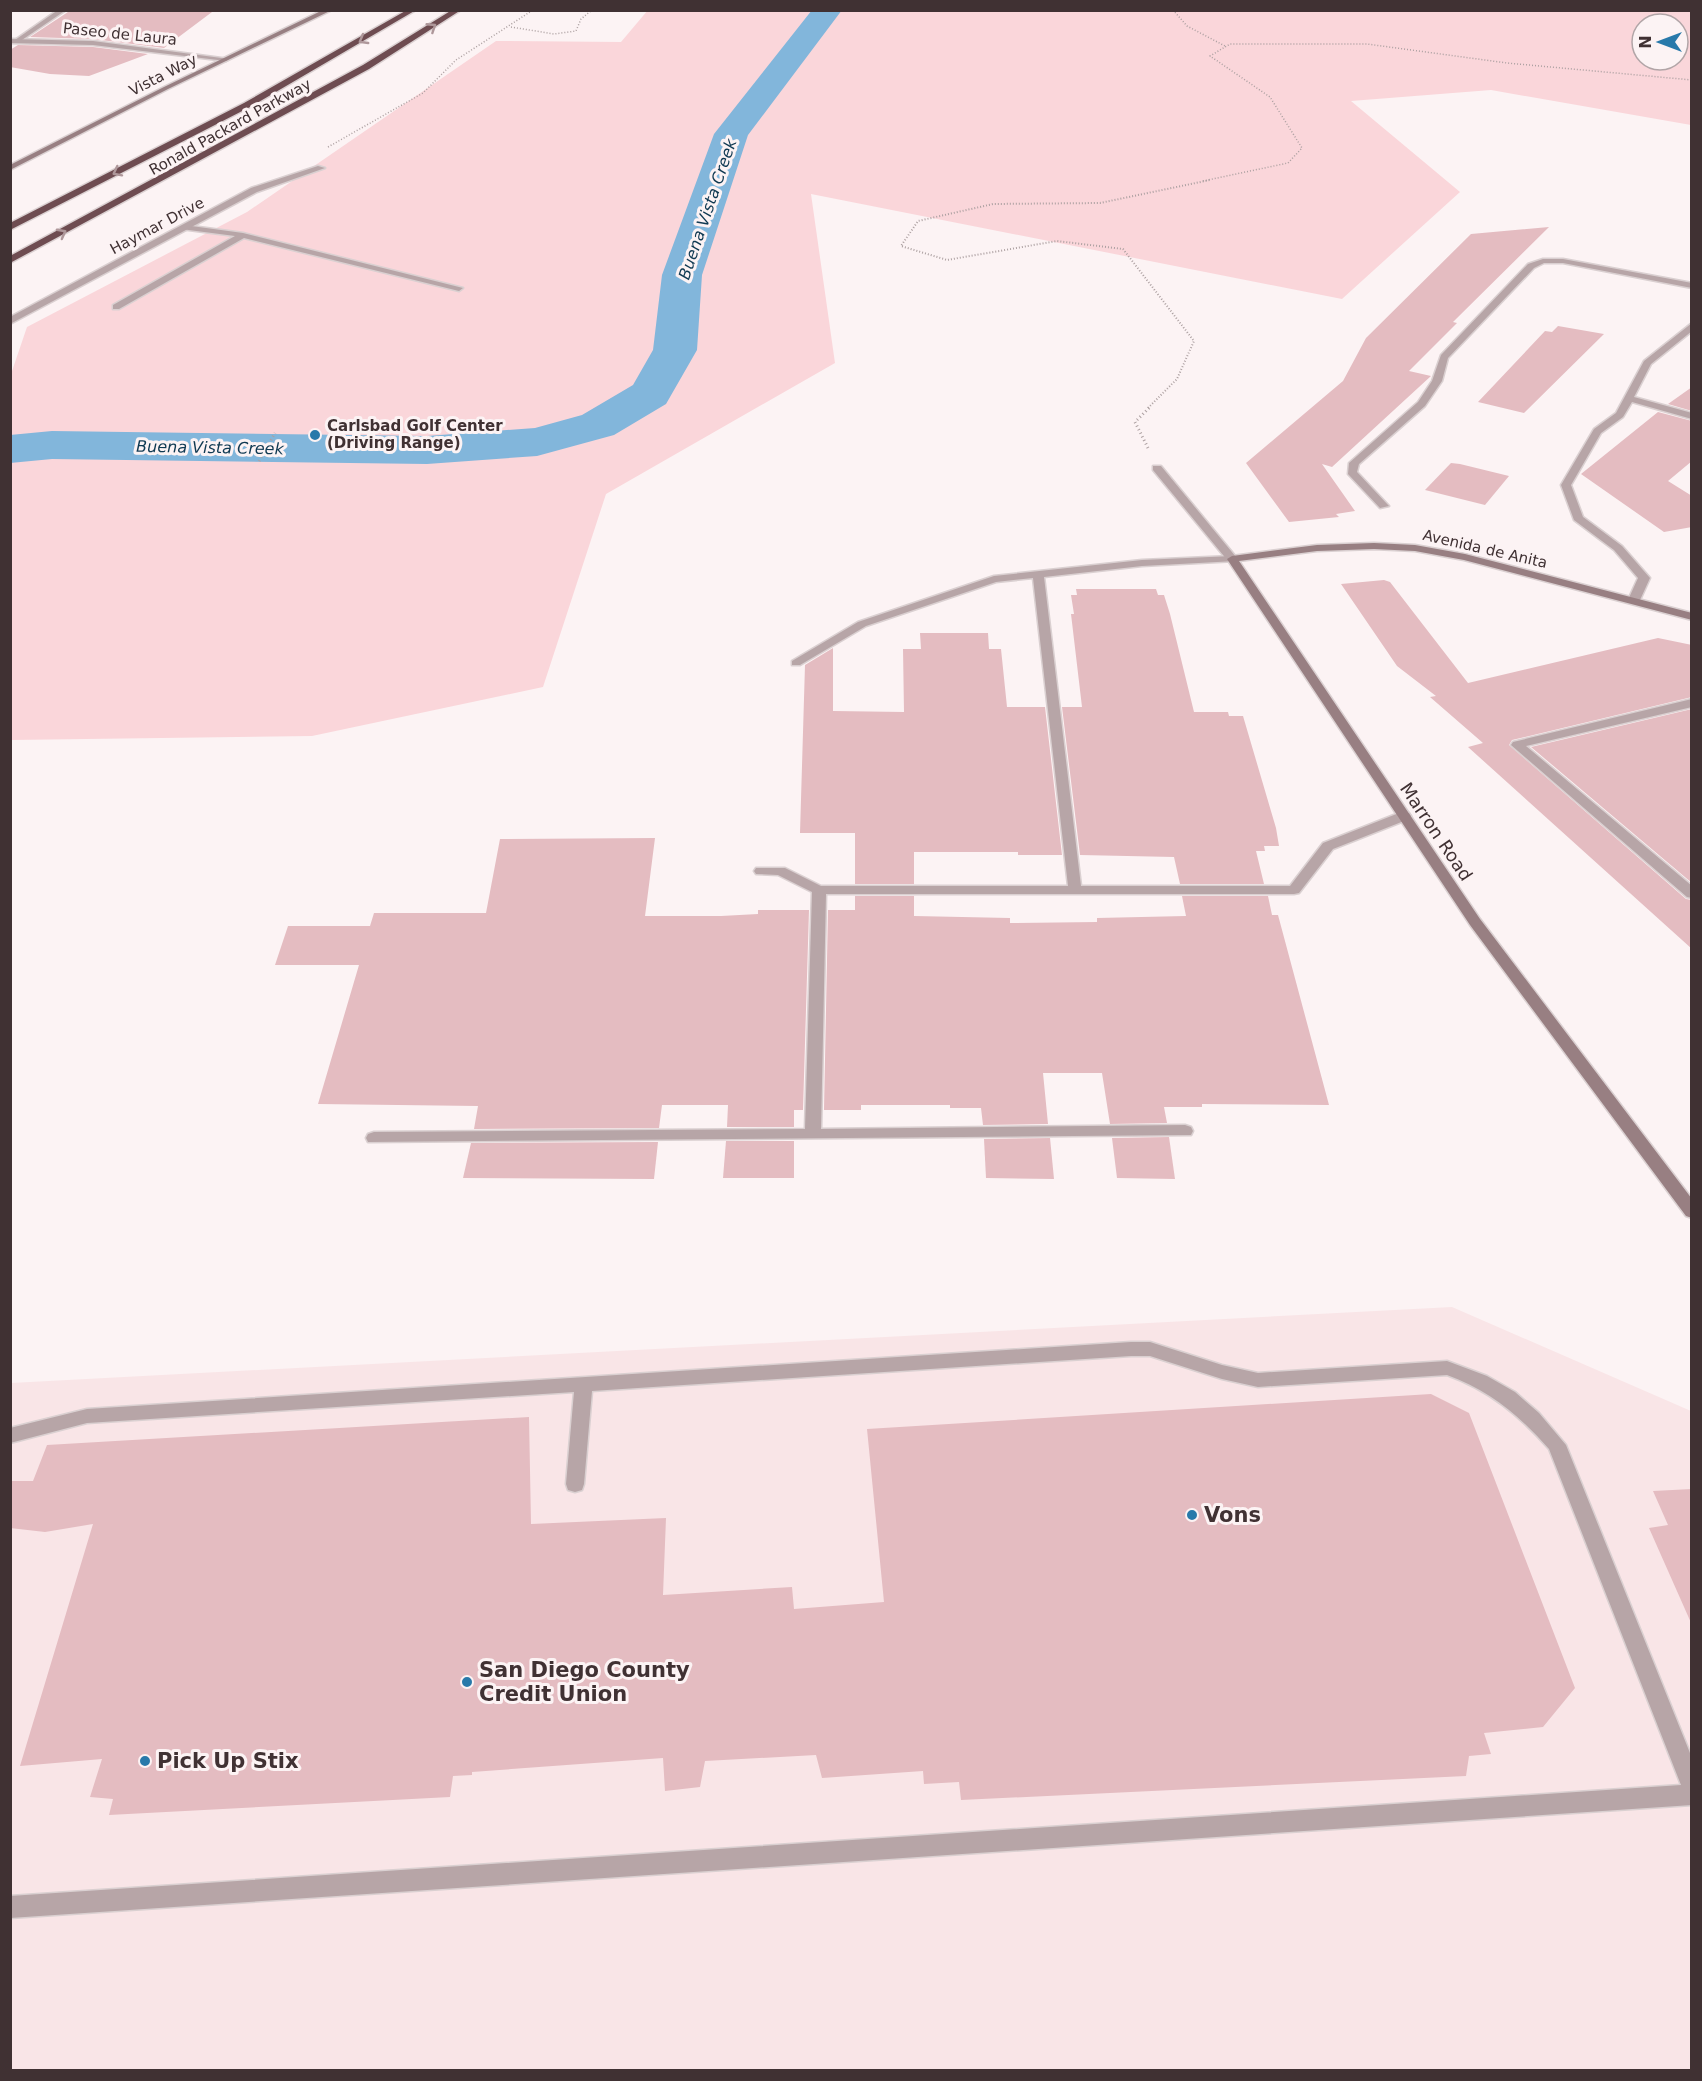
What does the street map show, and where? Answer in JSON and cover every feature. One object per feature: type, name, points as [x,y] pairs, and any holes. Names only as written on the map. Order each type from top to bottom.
[{"type":"highway","name":"Ronald Packard Parkway","points":[[10,227],[247,105],[413,10]]},
{"type":"highway","name":"Ronald Packard Parkway","points":[[10,260],[356,73],[458,10]]},
{"type":"street","points":[[14,41],[63,10]]},
{"type":"street","name":"Vista Way","points":[[10,168],[226,59],[329,10]]},
{"type":"street","name":"Paseo de Laura","points":[[14,41],[93,43],[226,59]]},
{"type":"street","name":"Haymar Drive","points":[[10,321],[254,190],[321,168]]},
{"type":"street","points":[[184,227],[243,235],[459,288]]},
{"type":"street","points":[[116,307],[243,235]]},
{"type":"street","points":[[1383,506],[1352,472],[1354,463],[1422,404],[1437,381],[1444,357],[1531,266],[1543,261],[1563,261],[1692,286]]},
{"type":"street","points":[[1634,600],[1644,578],[1618,548],[1578,518],[1566,485],[1597,431],[1620,415],[1647,363],[1692,326]]},
{"type":"street","points":[[1628,399],[1692,416]]},
{"type":"street","name":"Marron Road","points":[[1157,468],[1232,558],[1474,922],[1692,1212]]},
{"type":"street","name":"Avenida de Anita","points":[[1232,558],[1317,548],[1374,546],[1415,548],[1466,557],[1692,617]]},
{"type":"street","points":[[796,663],[862,624],[994,579],[1142,563],[1232,558]]},
{"type":"street","points":[[1038,574],[1075,890]]},
{"type":"street","points":[[1692,703],[1517,745],[1692,894]]},
{"type":"street","points":[[761,871],[780,871],[819,890],[1294,890],[1304,874],[1328,846],[1404,816]]},
{"type":"street","points":[[813,1134],[819,890]]},
{"type":"street","points":[[374,1138],[1185,1131]]},
{"type":"street","points":[[10,1436],[87,1416],[1131,1349],[1150,1349],[1222,1372],[1258,1380],[1447,1368],[1471,1375],[1500,1389],[1532,1415],[1557,1445],[1692,1786]]},
{"type":"street","points":[[575,1484],[584,1383]]},
{"type":"street","points":[[10,1907],[1692,1795]]},
{"type":"path","points":[[321,168],[323,150],[423,93],[456,60],[485,39],[510,26],[533,10]]},
{"type":"path","points":[[510,26],[566,33],[576,31],[581,19],[592,10]]},
{"type":"path","points":[[1173,10],[1187,26],[1225,46]]},
{"type":"path","points":[[1157,468],[1136,422],[1177,379],[1194,341],[1123,249],[1057,241],[947,260],[901,246],[918,221],[993,204],[1100,203],[1288,163],[1302,148],[1270,97],[1210,56],[1230,44],[1367,44],[1507,63],[1692,80]]},
{"type":"path","points":[[259,461],[275,433]]},
{"type":"shaded area","points":[[648,10],[1691,11],[1691,125],[1491,90],[1351,101],[1460,192],[1342,299],[811,194],[835,363],[606,494],[543,687],[312,736],[11,740],[10,377],[27,327],[247,212],[496,41],[621,42]]},
{"type":"shaded area","points":[[1452,1307],[1691,1411],[1691,2070],[11,2070],[11,1383]]},
{"type":"building","points":[[71,10],[212,12],[164,48],[93,39],[30,37]]},
{"type":"building","points":[[18,45],[93,47],[148,54],[89,76],[50,74],[10,67],[10,50]]},
{"type":"building","points":[[1549,227],[1453,322],[1457,323],[1409,371],[1431,376],[1332,467],[1322,464],[1355,511],[1336,514],[1339,517],[1289,522],[1246,463],[1343,381],[1366,338],[1471,234]]},
{"type":"building","points":[[1558,326],[1604,334],[1524,413],[1478,402],[1545,331],[1552,332]]},
{"type":"building","points":[[1692,387],[1692,411],[1668,404]]},
{"type":"building","points":[[1658,412],[1692,421],[1692,461],[1668,481],[1692,496],[1692,527],[1664,532],[1581,474]]},
{"type":"building","points":[[1451,463],[1509,476],[1485,505],[1425,490]]},
{"type":"building","points":[[1384,580],[1390,582],[1468,683],[1658,638],[1692,645],[1692,697],[1512,740],[1509,745],[1686,899],[1692,900],[1692,949],[1468,747],[1483,743],[1430,697],[1436,696],[1397,666],[1341,584]]},
{"type":"building","points":[[1076,589],[1156,589],[1158,595],[1164,595],[1194,712],[1228,712],[1229,716],[1243,716],[1276,828],[1279,846],[1264,846],[1265,851],[1256,851],[1264,884],[1180,884],[1174,857],[1080,855],[1062,707],[1082,707],[1071,614],[1074,614],[1071,595],[1077,595]]},
{"type":"building","points":[[920,633],[988,633],[989,649],[1001,649],[1007,707],[1045,707],[1062,855],[1018,855],[1018,852],[914,852],[914,884],[855,884],[855,833],[800,833],[805,665],[833,648],[833,711],[904,712],[903,649],[921,649]]},
{"type":"building","points":[[1692,709],[1692,883],[1531,747]]},
{"type":"building","points":[[655,838],[645,916],[721,916],[758,914],[758,910],[809,910],[803,1110],[794,1110],[794,1127],[727,1127],[728,1105],[662,1105],[659,1128],[474,1129],[478,1106],[318,1104],[359,965],[275,965],[288,926],[370,926],[374,913],[486,913],[500,839]]},
{"type":"building","points":[[855,896],[914,896],[914,916],[1010,918],[1010,923],[1097,922],[1097,918],[1186,916],[1182,896],[1268,896],[1272,915],[1278,915],[1329,1105],[1202,1104],[1202,1107],[1164,1107],[1167,1123],[1110,1124],[1102,1073],[1043,1073],[1048,1124],[983,1125],[981,1108],[950,1108],[950,1105],[861,1105],[861,1110],[824,1110],[828,910],[855,910]]},
{"type":"building","points":[[1169,1137],[1175,1179],[1117,1178],[1112,1138]]},
{"type":"building","points":[[1050,1138],[1054,1179],[986,1178],[984,1139]]},
{"type":"building","points":[[726,1141],[794,1141],[794,1178],[723,1178]]},
{"type":"building","points":[[658,1142],[654,1179],[463,1178],[471,1143]]},
{"type":"building","points":[[1431,1394],[1469,1413],[1575,1688],[1543,1727],[1484,1733],[1491,1754],[1469,1756],[1466,1776],[961,1800],[959,1782],[924,1784],[923,1771],[822,1778],[816,1755],[705,1761],[700,1787],[665,1791],[663,1758],[472,1772],[472,1775],[453,1776],[450,1797],[109,1815],[113,1799],[90,1797],[102,1759],[20,1766],[93,1524],[45,1532],[10,1528],[10,1481],[33,1481],[47,1445],[529,1417],[531,1524],[666,1518],[663,1595],[792,1587],[794,1609],[884,1602],[867,1429]]},
{"type":"building","points":[[1692,1489],[1692,1625],[1649,1528],[1668,1525],[1653,1491]]},
{"type":"waterway","name":"Buena Vista Creek","points":[[10,449],[52,445],[427,450],[537,442],[598,425],[650,394],[675,350],[682,275],[731,134],[828,10]]},
{"type":"place","name":"Carlsbad Golf Center (Driving Range)","points":[[315,435]]},
{"type":"place","name":"Vons","points":[[1192,1515]]},
{"type":"place","name":"San Diego County Credit Union","points":[[467,1682]]},
{"type":"place","name":"Pick Up Stix","points":[[145,1761]]}]
